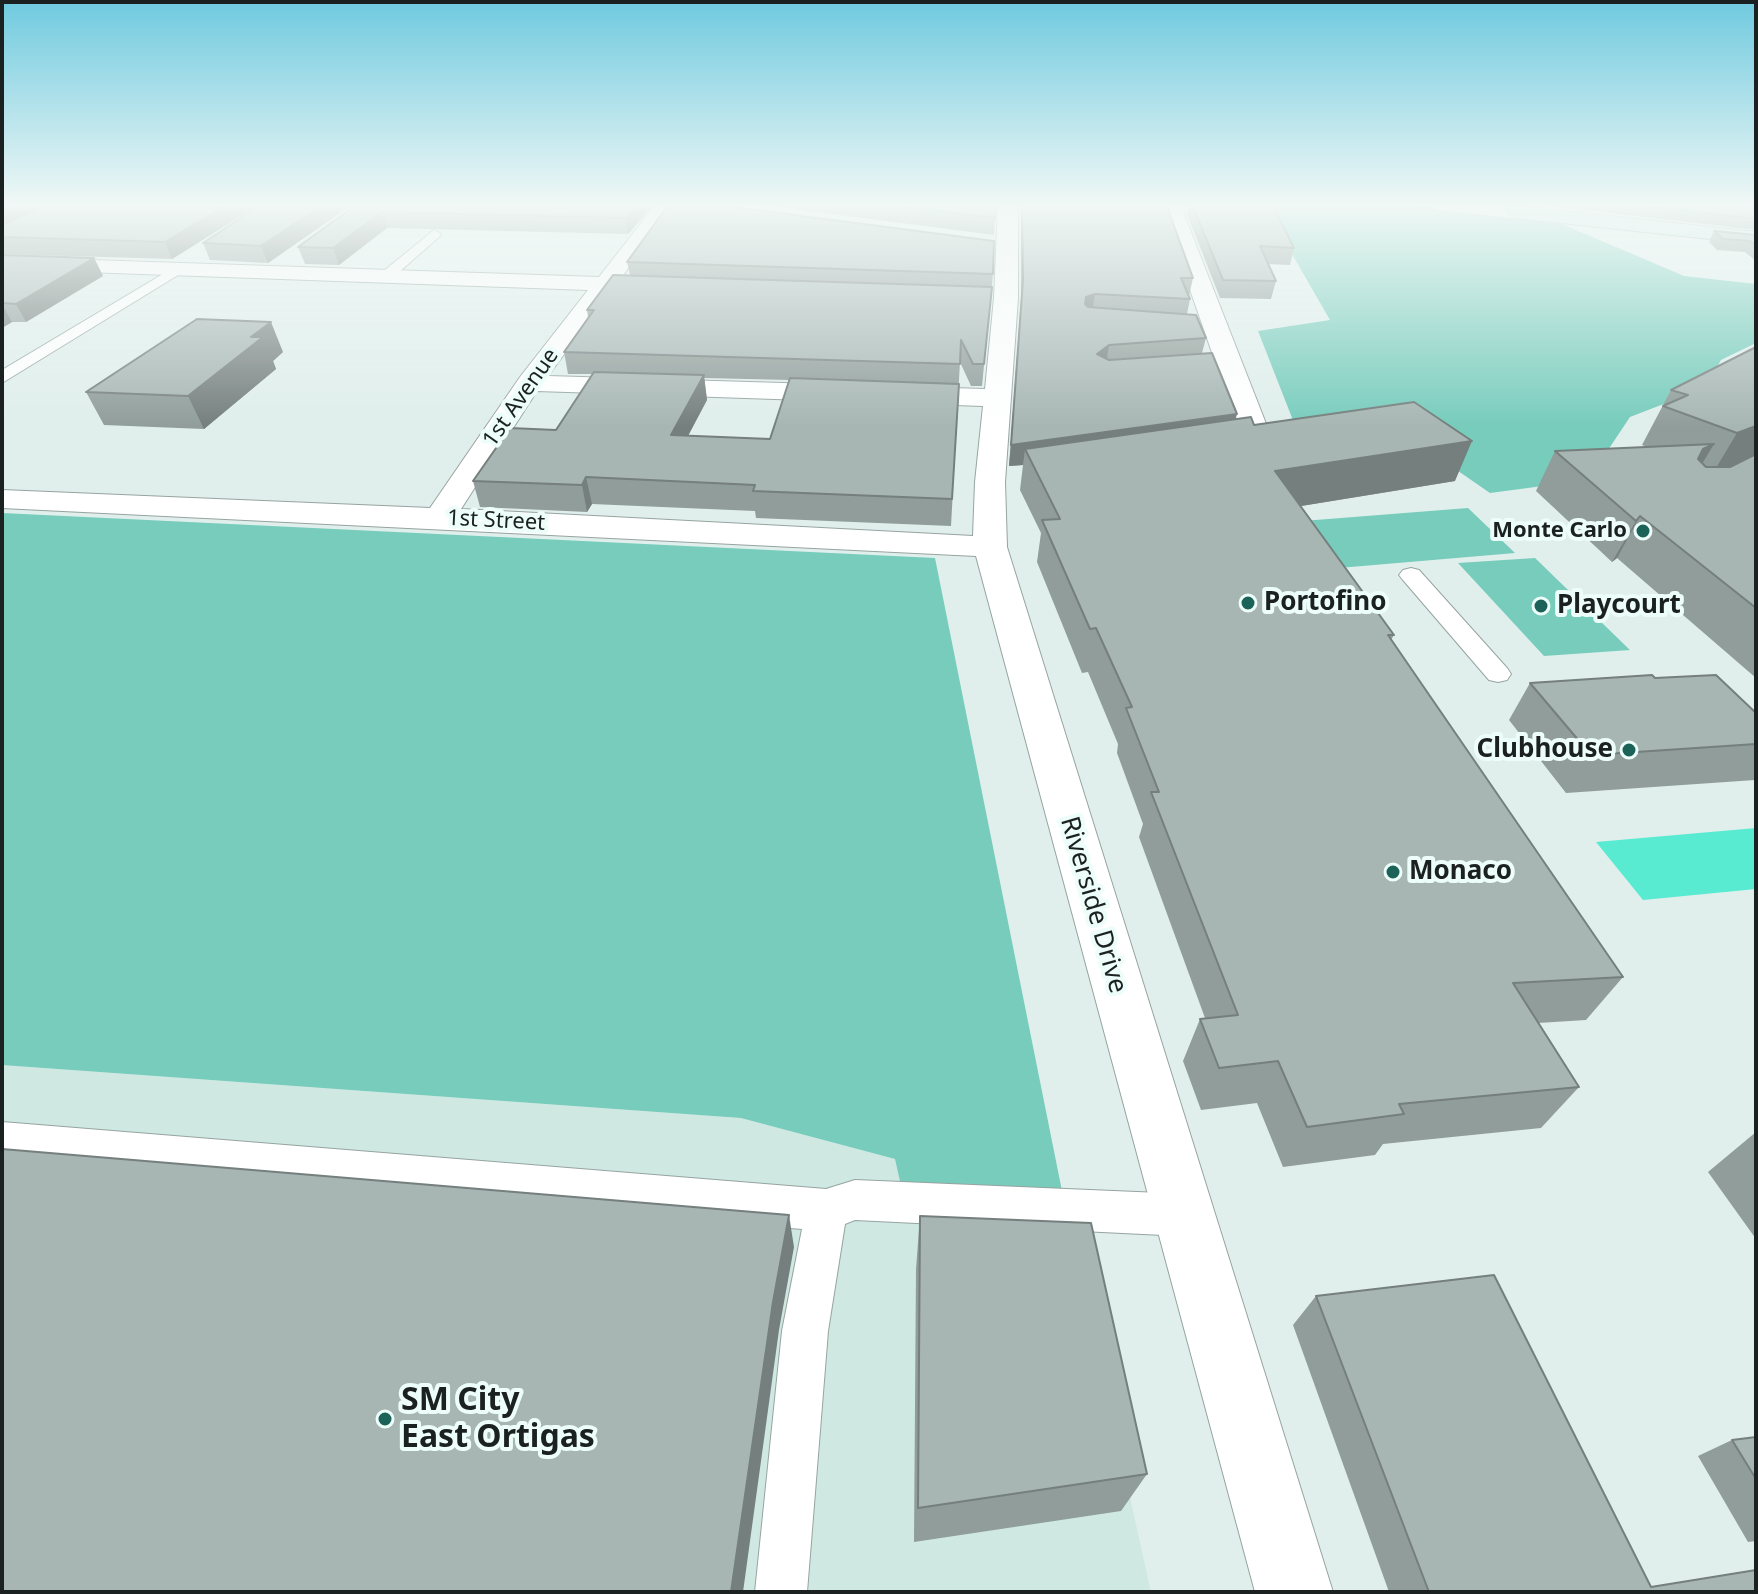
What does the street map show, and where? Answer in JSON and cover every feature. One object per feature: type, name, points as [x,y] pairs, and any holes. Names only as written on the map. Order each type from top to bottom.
[{"type":"street","points":[[428,278],[697,287]]},
{"type":"street","name":"1st Avenue","points":[[439,518],[529,383],[608,278]]},
{"type":"street","name":"Riverside Drive","points":[[998,278],[995,398],[1006,479],[990,547],[1294,1592]]},
{"type":"street","points":[[1198,278],[1208,327],[1221,364],[1273,441],[1227,448]]},
{"type":"street","points":[[529,383],[995,398]]},
{"type":"street","name":"1st Street","points":[[2,499],[990,547]]},
{"type":"lane","points":[[2,378],[163,278]]},
{"type":"lane","points":[[1411,575],[1498,674]]},
{"type":"lane","points":[[2,1141],[826,1210],[855,1200],[1184,1215]]},
{"type":"lane","points":[[781,1592],[805,1331],[826,1210]]},
{"type":"shaded area","points":[[1306,278],[1705,278],[1756,284],[1756,343],[1721,360],[1705,388],[1630,417],[1588,480],[1490,493],[1377,415],[1296,428],[1258,331],[1330,320]]},
{"type":"shaded area","points":[[1468,508],[1515,553],[1327,569],[1290,522]]},
{"type":"shaded area","points":[[2,513],[935,558],[1062,1191],[902,1190],[895,1159],[741,1118],[2,1065]]},
{"type":"shaded area","name":"Playcourt","points":[[1535,558],[1630,650],[1544,656],[1458,563]]},
{"type":"shaded area","points":[[1756,828],[1756,889],[1643,900],[1596,842]]},
{"type":"shaded area","name":"SM City East Ortigas","points":[[2,1065],[741,1118],[895,1159],[1062,1191],[1151,1592],[2,1592]]},
{"type":"building","points":[[2,278],[59,278],[16,304],[2,303]]},
{"type":"building","points":[[610,278],[720,278],[992,287],[984,364],[973,364],[961,340],[960,364],[564,352],[594,310],[587,310]]},
{"type":"building","points":[[1181,278],[1190,299],[1095,294],[1086,297],[1085,304],[1088,307],[1196,315],[1206,338],[1109,345],[1097,354],[1109,360],[1212,353],[1237,414],[1011,445],[1023,280]]},
{"type":"building","points":[[1275,278],[1276,281],[1223,280]]},
{"type":"building","points":[[197,319],[271,322],[251,337],[263,337],[188,396],[86,392]]},
{"type":"building","points":[[1756,347],[1756,426],[1737,433],[1663,406],[1688,395],[1671,390]]},
{"type":"building","points":[[594,372],[704,375],[671,435],[770,439],[790,378],[959,384],[952,499],[753,491],[755,485],[586,477],[582,485],[473,481],[510,428],[556,430]]},
{"type":"building","points":[[1414,402],[1472,441],[1275,471],[1394,635],[1388,635],[1623,977],[1513,983],[1579,1087],[1399,1104],[1404,1114],[1307,1127],[1278,1061],[1219,1068],[1200,1019],[1238,1015],[1151,792],[1159,792],[1126,708],[1132,707],[1096,628],[1090,629],[1042,520],[1060,519],[1025,449],[1251,417],[1254,425]]},
{"type":"building","points":[[1714,444],[1703,449],[1698,459],[1706,467],[1730,467],[1756,454],[1756,608],[1640,516],[1636,521],[1555,451]]},
{"type":"building","points":[[1652,675],[1655,678],[1716,675],[1756,713],[1756,744],[1591,755],[1530,683]]},
{"type":"building","name":"SM City East Ortigas","points":[[2,1149],[789,1215],[773,1302],[731,1592],[2,1592]]},
{"type":"building","points":[[920,1216],[1091,1223],[1147,1474],[918,1508]]},
{"type":"building","points":[[1494,1275],[1651,1587],[1756,1570],[1756,1592],[1429,1592],[1316,1296]]},
{"type":"building","points":[[1756,1437],[1756,1479],[1732,1440]]},
{"type":"place","name":"Monte Carlo","points":[[1643,531]]},
{"type":"place","name":"Portofino","points":[[1248,603]]},
{"type":"place","name":"Playcourt","points":[[1541,606]]},
{"type":"place","name":"Clubhouse","points":[[1629,750]]},
{"type":"place","name":"Monaco","points":[[1393,872]]},
{"type":"place","name":"SM City East Ortigas","points":[[385,1419]]}]
